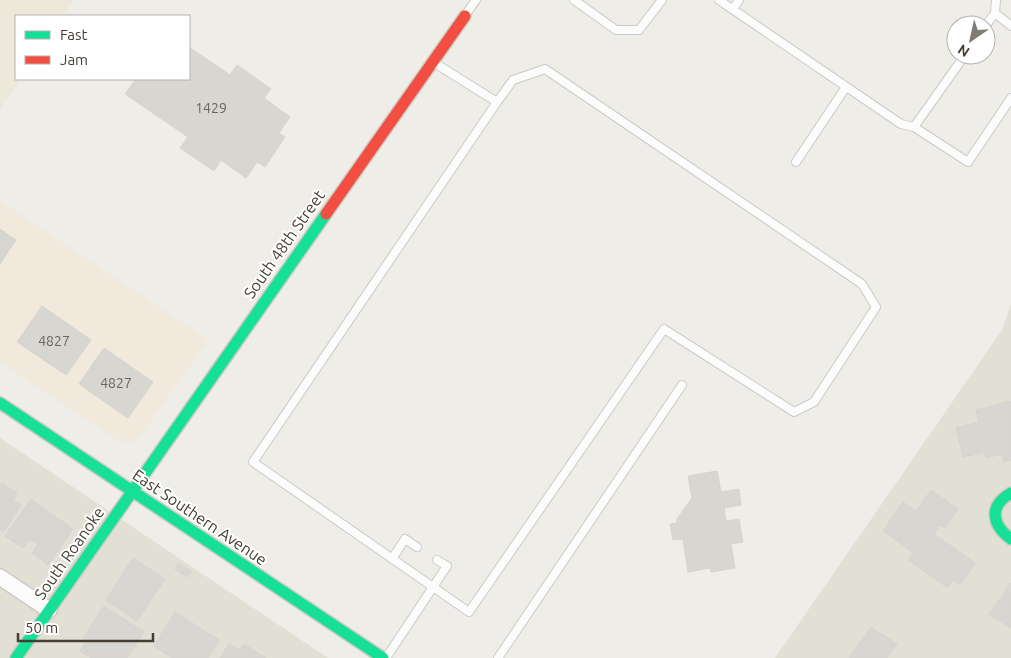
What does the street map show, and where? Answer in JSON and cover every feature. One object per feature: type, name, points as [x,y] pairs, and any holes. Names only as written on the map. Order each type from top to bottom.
[{"type":"street","name":"South 48th Street","points":[[131,491],[465,16]]},
{"type":"street","name":"East Southern Avenue","points":[[0,403],[384,658]]},
{"type":"street","name":"South Roanoke","points":[[16,658],[131,491]]},
{"type":"street","points":[[1011,493],[1001,499],[995,514],[999,529],[1004,536],[1011,539]]},
{"type":"street","points":[[0,577],[49,610]]},
{"type":"lane","points":[[465,16],[476,0]]},
{"type":"lane","points":[[574,0],[616,30],[639,30],[662,0]]},
{"type":"lane","points":[[719,0],[901,124],[914,127],[968,162],[1011,98]]},
{"type":"lane","points":[[733,9],[739,0]]},
{"type":"lane","points":[[996,0],[994,14],[1011,26]]},
{"type":"lane","points":[[433,62],[497,102]]},
{"type":"lane","points":[[914,127],[958,65]]},
{"type":"lane","points":[[545,68],[862,284],[876,307],[814,402],[794,412],[664,329],[469,612],[253,462],[497,102],[514,80],[545,68]]},
{"type":"lane","points":[[796,162],[846,87]]},
{"type":"lane","points":[[498,658],[682,385]]},
{"type":"lane","points":[[392,559],[405,539],[417,547]]},
{"type":"lane","points":[[384,658],[447,566],[437,560]]},
{"type":"shaded area","points":[[0,0],[74,0],[64,15],[15,15],[15,80],[20,80],[0,110]]},
{"type":"shaded area","points":[[0,201],[208,340],[140,436],[133,442],[118,440],[0,362]]},
{"type":"shaded area","points":[[1011,304],[1011,658],[775,658],[1002,330]]},
{"type":"shaded area","points":[[0,438],[328,658],[0,658]]},
{"type":"building","points":[[190,48],[230,75],[237,65],[271,89],[264,98],[290,117],[279,133],[285,137],[265,167],[257,162],[246,178],[221,160],[214,171],[180,148],[188,137],[125,94],[135,80],[190,80]]},
{"type":"building","points":[[0,229],[16,240],[0,264]]},
{"type":"building","points":[[42,306],[91,340],[66,375],[17,342]]},
{"type":"building","points":[[104,348],[153,382],[128,418],[79,384]]},
{"type":"building","points":[[1011,401],[1011,460],[1004,462],[1002,454],[986,458],[984,452],[963,457],[956,428],[979,422],[976,410]]},
{"type":"building","points":[[717,471],[721,492],[739,489],[741,505],[724,508],[726,521],[739,519],[743,542],[731,544],[735,568],[711,572],[710,568],[688,572],[683,539],[673,540],[670,524],[677,523],[677,519],[692,498],[688,476]]},
{"type":"building","points":[[2,483],[17,493],[13,500],[21,505],[4,532],[0,530],[0,486]]},
{"type":"building","points":[[931,490],[958,509],[945,528],[940,525],[934,534],[975,563],[960,585],[953,580],[948,588],[908,560],[914,553],[883,531],[903,502],[916,511]]},
{"type":"building","points":[[31,499],[73,529],[48,565],[32,553],[38,544],[30,539],[23,548],[5,536]]},
{"type":"building","points":[[133,558],[165,579],[137,621],[106,600]]},
{"type":"building","points":[[178,563],[191,571],[187,577],[175,569]]},
{"type":"building","points":[[1011,583],[1011,628],[989,614]]},
{"type":"building","points":[[104,606],[144,632],[127,658],[91,658],[80,651],[87,641],[83,638]]},
{"type":"building","points":[[175,612],[219,640],[208,658],[172,658],[154,646]]},
{"type":"building","points":[[871,627],[897,644],[887,658],[849,658]]},
{"type":"building","points":[[229,644],[239,650],[244,644],[266,658],[220,658]]},
{"type":"traffic: fast","points":[[16,658],[326,214]]},
{"type":"traffic: fast","points":[[0,403],[383,658]]},
{"type":"traffic: fast","points":[[1011,493],[999,504],[995,516],[1000,528],[1011,539]]},
{"type":"traffic: jam","points":[[326,214],[465,16]]}]
